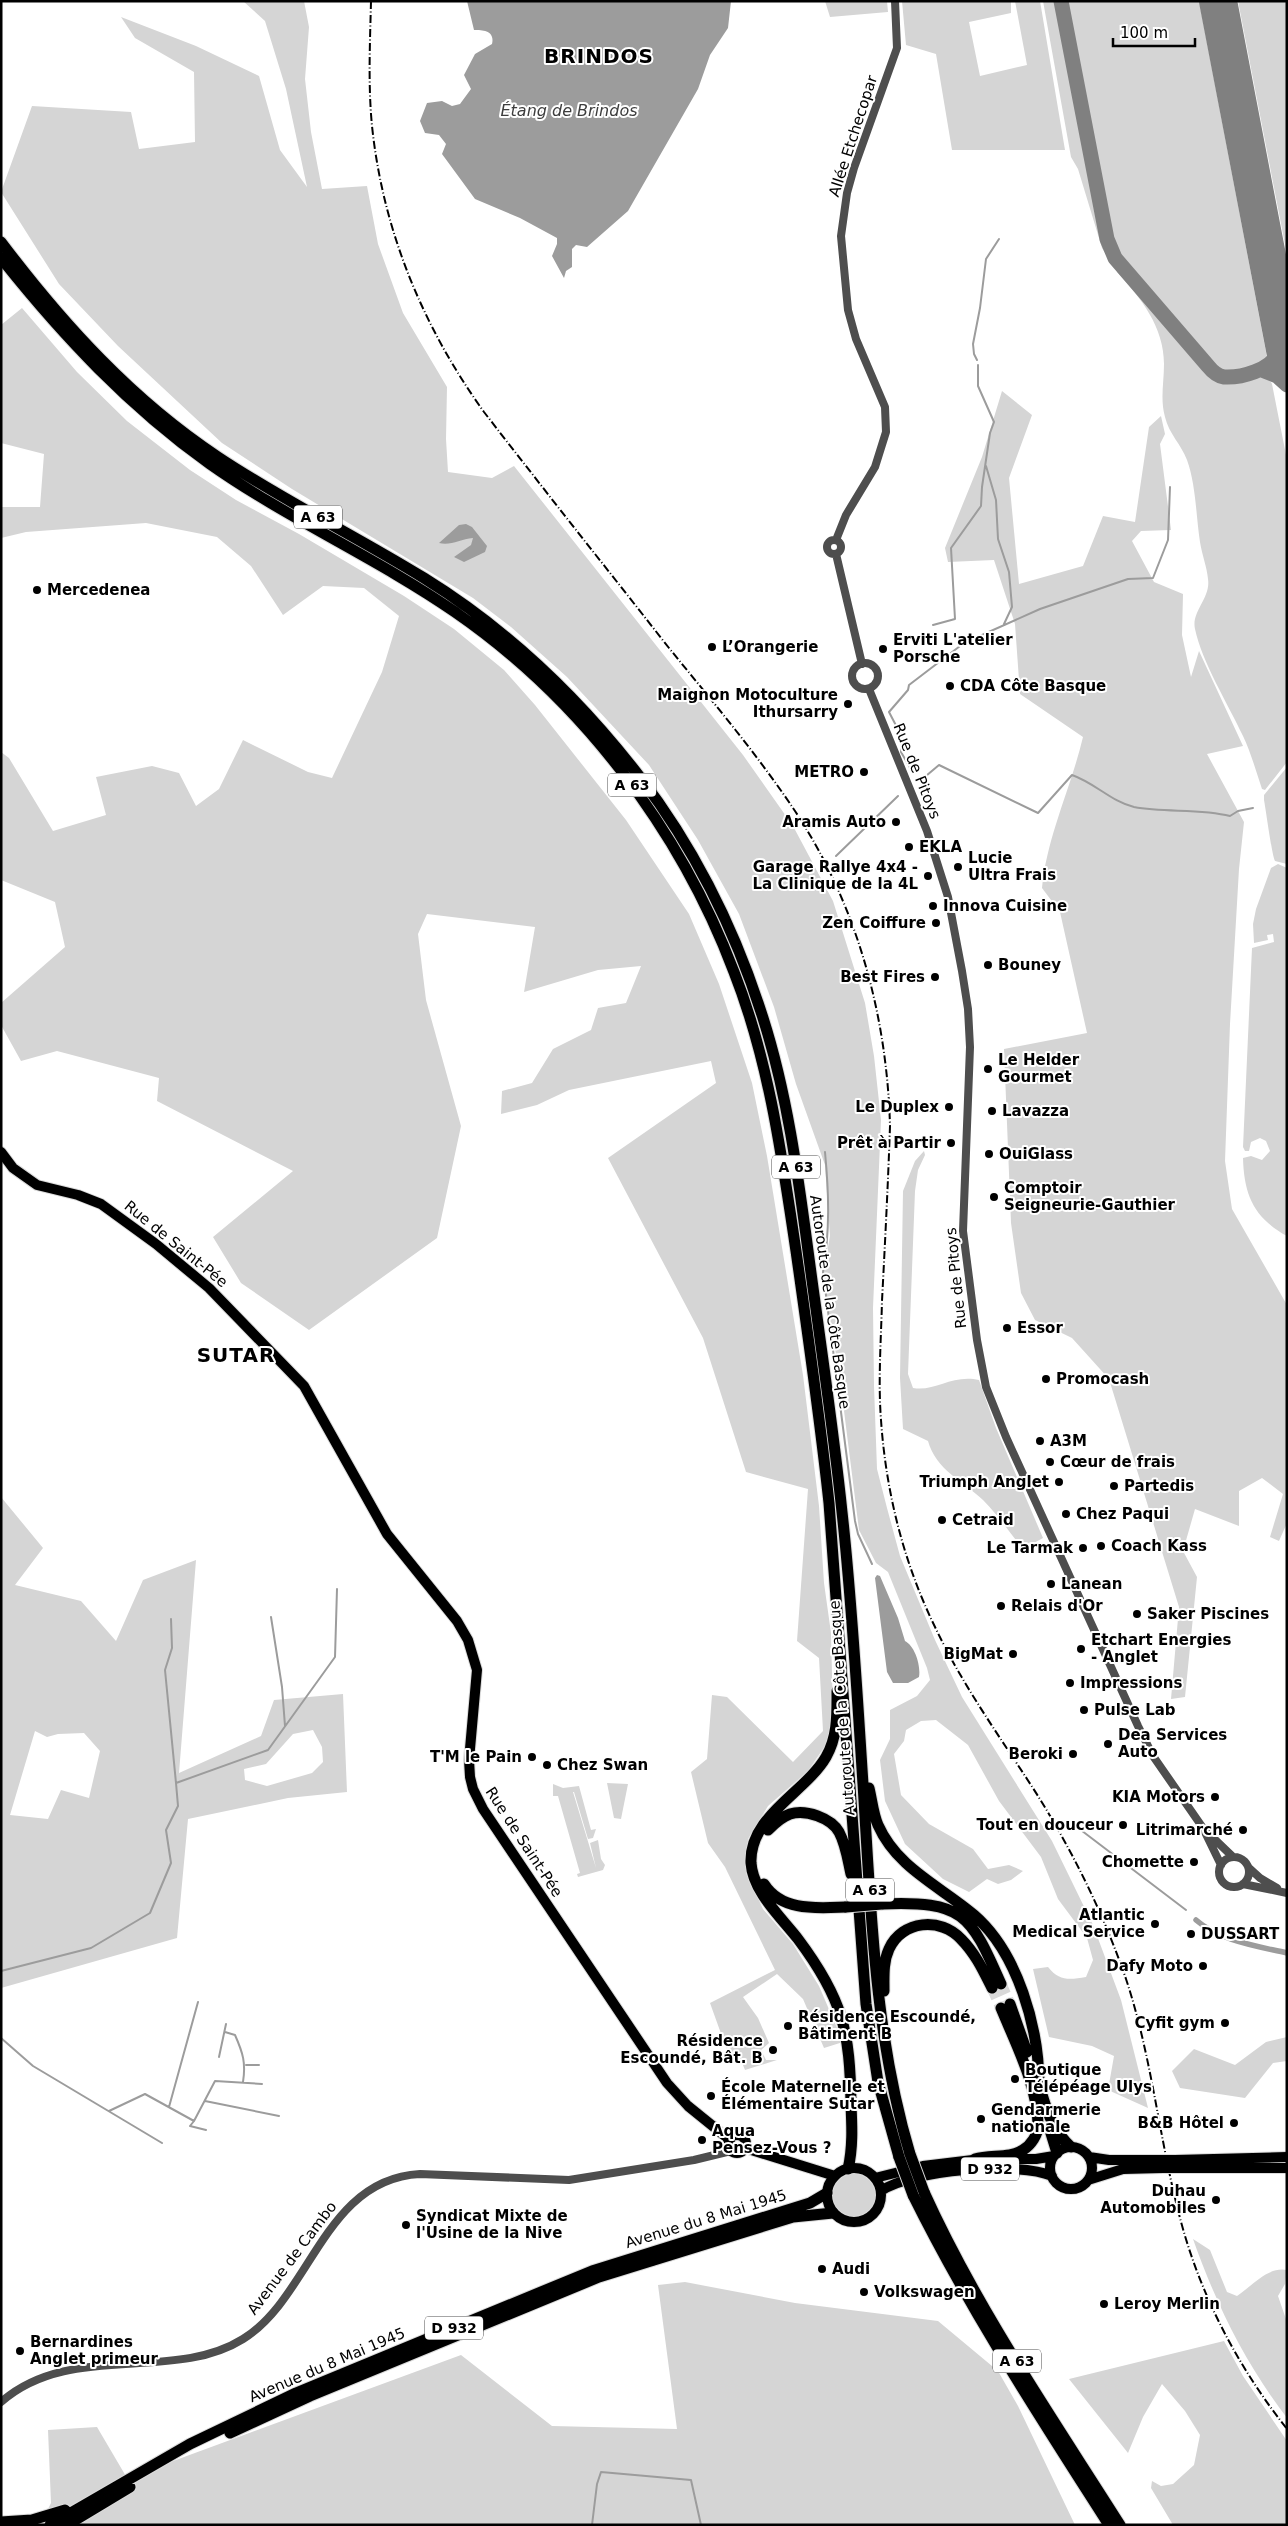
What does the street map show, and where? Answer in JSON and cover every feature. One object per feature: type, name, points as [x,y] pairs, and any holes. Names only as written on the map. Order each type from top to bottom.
[{"type":"highway","name":"Autoroute de la Côte Basque","points":[[1,242],[69,326],[159,414],[247,475],[426,579],[474,612],[515,644],[566,690],[602,729],[644,782],[700,870],[732,936],[764,1022],[778,1073],[794,1158],[841,1504],[877,1994],[884,2048],[905,2156]]},
{"type":"highway","name":"Autoroute de la Côte Basque","points":[[1,258],[63,333],[105,377],[153,420],[212,465],[276,506],[400,576],[457,613],[510,653],[593,737],[633,787],[664,832],[688,873],[726,950],[752,1026],[768,1086],[783,1163],[820,1421],[841,1642],[859,1915],[872,2049],[884,2106],[919,2194],[962,2287],[1021,2386],[1109,2525]]},
{"type":"highway","points":[[841,1642],[836,1657],[837,1722],[826,1757],[815,1772],[757,1833],[752,1846],[751,1862],[753,1876],[761,1891],[816,1964],[829,1985],[846,2030],[850,2062],[852,2125],[848,2169]]},
{"type":"highway","points":[[859,1732],[877,1823],[890,1846],[917,1873],[974,1915],[994,1935],[1021,1984],[1039,2071],[1036,2088],[1038,2125],[1031,2144],[1016,2154],[984,2156],[975,2159]]},
{"type":"highway","points":[[859,1915],[845,1849],[838,1831],[827,1821],[810,1814],[791,1814],[777,1821],[762,1836],[757,1850],[757,1870],[765,1886],[777,1898],[794,1906],[846,1907],[882,1904],[930,1904],[959,1915],[972,1926],[984,1944],[996,1986],[978,1960],[952,1931],[931,1923],[920,1925],[901,1933],[890,1947],[884,1965],[884,2048]]},
{"type":"highway","points":[[1005,2006],[1053,2135],[1056,2154]]},
{"type":"highway","points":[[1036,2088],[1052,2124],[1071,2147]]},
{"type":"highway","name":"Avenue du 8 Mai 1945","points":[[50,2525],[190,2444],[268,2406],[592,2272],[810,2203],[827,2192]]},
{"type":"highway","name":"Autoroute de la Côte Basque","points":[[919,2194],[969,2283],[1120,2525]]},
{"type":"highway","name":"Avenue du 8 Mai 1945","points":[[68,2525],[185,2456],[250,2423],[550,2297],[634,2266],[794,2217],[833,2213]]},
{"type":"highway","points":[[1,2522],[32,2520],[58,2513],[95,2498]]},
{"type":"main road","name":"Rue de Saint-Pée","points":[[1,1152],[13,1168],[37,1185],[78,1195],[101,1204],[120,1216],[209,1288],[304,1386],[339,1445],[387,1534],[464,1632],[476,1661],[477,1684],[469,1760],[473,1789],[480,1803],[667,2082],[688,2106],[730,2140]]},
{"type":"main road","points":[[734,2136],[743,2138],[746,2142],[745,2148],[739,2153],[731,2151],[728,2146],[734,2136]]},
{"type":"main road","points":[[1088,2180],[1092,2166],[1089,2158],[1082,2150],[1071,2147],[1056,2154],[1051,2165],[1052,2176],[1061,2186],[1072,2189],[1088,2180],[1123,2169],[1162,2164]]},
{"type":"main road","points":[[745,2148],[823,2174],[835,2176]]},
{"type":"main road","name":"D 932","points":[[875,2178],[924,2166],[975,2159],[1036,2159],[1056,2154]]},
{"type":"main road","points":[[1175,2164],[1287,2157]]},
{"type":"main road","points":[[1089,2158],[1162,2164],[1287,2168]]},
{"type":"main road","points":[[806,2168],[820,2179],[827,2192]]},
{"type":"main road","points":[[848,2169],[863,2170],[875,2178],[881,2191],[878,2209],[865,2221],[849,2222],[833,2213],[827,2201],[827,2192],[835,2176],[848,2169]]},
{"type":"main road","name":"D 932","points":[[881,2191],[900,2181],[954,2171],[1000,2169],[1045,2172],[1052,2176]]},
{"type":"street","name":"Allée Etchecopar","points":[[862,664],[836,554],[842,547],[836,540],[846,515],[880,457],[886,432],[885,407],[856,339],[848,310],[842,263],[841,222],[854,168],[897,48],[894,1]]},
{"type":"street","points":[[862,664],[870,664],[877,674],[875,684],[869,688],[857,686],[852,679],[855,668],[862,664]]},
{"type":"street","name":"Rue de Pitoys","points":[[869,688],[927,831],[948,897],[962,970],[968,1009],[970,1048],[963,1231],[977,1340],[990,1399],[1138,1726],[1154,1756],[1203,1828]]},
{"type":"street","points":[[1203,1828],[1232,1856],[1243,1859],[1249,1868],[1260,1878],[1285,1892]]},
{"type":"street","points":[[1203,1828],[1220,1865],[1219,1875],[1224,1884],[1232,1887],[1243,1884],[1285,1892]]},
{"type":"street","points":[[1220,1865],[1232,1856]]},
{"type":"street","points":[[1243,1884],[1249,1877],[1249,1868]]},
{"type":"street","name":"Avenue de Cambo","points":[[1,2402],[13,2392],[43,2376],[86,2366],[192,2356],[218,2351],[242,2340],[264,2325],[342,2214],[373,2188],[398,2177],[420,2174],[569,2180],[694,2160],[731,2151]]},
{"type":"shaded area","points":[[243,1],[304,1],[309,27],[305,79],[311,132],[322,189],[367,186],[378,244],[403,313],[447,387],[446,439],[448,472],[492,478],[514,466],[743,755],[793,826],[833,901],[865,1003],[874,1056],[881,1120],[873,1308],[874,1386],[877,1469],[887,1508],[900,1556],[935,1640],[962,1697],[1052,1841],[1093,1925],[1121,2000],[1148,2108],[1108,2090],[1114,2056],[1092,2046],[1049,2037],[1033,1969],[1048,1967],[1060,1977],[1074,1979],[1086,1977],[1093,1960],[1087,1938],[1058,1899],[1041,1857],[999,1801],[968,1745],[936,1720],[921,1721],[906,1730],[904,1741],[894,1754],[901,1795],[929,1824],[973,1849],[988,1869],[1009,1865],[1023,1871],[1011,1880],[998,1884],[987,1879],[969,1892],[943,1879],[905,1844],[885,1801],[880,1760],[890,1739],[890,1710],[917,1696],[930,1680],[927,1668],[888,1572],[876,1563],[859,1530],[840,1379],[823,1275],[830,1236],[825,1165],[796,1084],[774,1007],[739,914],[698,840],[649,765],[567,677],[511,627],[473,598],[292,489],[222,443],[118,346],[59,284],[1,192],[32,106],[131,112],[139,149],[195,142],[194,72],[135,38],[121,17],[196,46],[259,76],[280,150],[307,187],[286,89],[265,21]]},
{"type":"shaded area","points":[[825,1],[887,1],[888,12],[830,17]]},
{"type":"shaded area","points":[[902,1],[1011,1],[1011,13],[969,22],[980,76],[1027,65],[1015,1],[1040,1],[1065,150],[952,150],[936,54],[906,45]]},
{"type":"shaded area","points":[[1043,1],[1058,1],[1104,241],[1110,256],[1107,256],[1102,248],[1078,169],[1071,157]]},
{"type":"shaded area","points":[[1064,1],[1199,1],[1266,352],[1267,361],[1262,365],[1249,371],[1234,374],[1220,373],[1215,370],[1113,250]]},
{"type":"shaded area","points":[[1238,1],[1287,1],[1287,255]]},
{"type":"shaded area","points":[[1118,266],[1213,376],[1227,379],[1261,374],[1268,376],[1272,384],[1287,460],[1287,762],[1265,790],[1262,789],[1246,742],[1209,669],[1198,642],[1195,622],[1198,610],[1207,592],[1208,579],[1200,542],[1190,470],[1182,449],[1169,429],[1165,417],[1162,397],[1164,364],[1160,338],[1150,314],[1117,272]]},
{"type":"shaded area","points":[[22,308],[77,372],[127,421],[190,470],[236,500],[299,534],[404,596],[454,629],[504,670],[535,705],[626,820],[689,914],[719,984],[752,1083],[767,1156],[803,1375],[819,1506],[824,1583],[831,1633],[833,1716],[829,1740],[808,1771],[768,1806],[748,1839],[746,1873],[763,1909],[793,1944],[819,1986],[843,2042],[824,2048],[803,1999],[777,1974],[743,1997],[758,2018],[769,2043],[761,2050],[766,2060],[777,2060],[745,2070],[738,2053],[728,2053],[710,2003],[775,1970],[725,1867],[708,1843],[691,1772],[707,1759],[712,1695],[727,1697],[793,1762],[823,1731],[819,1658],[797,1641],[808,1489],[746,1472],[703,1338],[608,1158],[716,1083],[711,1061],[569,1090],[537,1105],[501,1114],[502,1091],[532,1083],[553,1049],[591,1030],[598,1008],[626,1003],[641,966],[598,970],[524,992],[535,927],[427,914],[418,934],[426,1000],[461,1126],[437,1238],[309,1330],[241,1283],[213,1237],[293,1171],[157,1101],[159,1078],[57,1051],[21,1061],[1,1025],[1,1003],[65,947],[55,902],[1,880],[1,752],[9,758],[53,831],[106,815],[96,777],[152,766],[179,773],[196,806],[219,789],[243,740],[308,772],[332,778],[382,672],[399,616],[364,588],[323,586],[283,615],[251,566],[217,537],[146,523],[26,532],[1,538],[1,507],[40,507],[44,454],[1,443],[1,325]]},
{"type":"shaded area","points":[[1002,391],[1032,415],[1009,478],[1019,584],[1083,566],[1103,516],[1135,522],[1149,427],[1161,416],[1165,434],[1160,444],[1171,530],[1141,531],[1132,541],[1154,582],[1183,594],[1182,635],[1191,677],[1199,651],[1243,746],[1207,754],[1244,822],[1239,869],[1230,1024],[1225,1161],[1232,1209],[1287,1305],[1287,1523],[1279,1541],[1270,1537],[1283,1494],[1262,1478],[1239,1491],[1239,1526],[1195,1509],[1183,1551],[1197,1577],[1185,1697],[1171,1699],[1179,1607],[1109,1379],[1072,1338],[1035,1320],[1021,1293],[1011,1223],[1004,1049],[1087,1033],[1060,912],[1042,888],[1054,831],[1083,737],[1020,694],[1015,624],[994,560],[948,562],[945,548],[982,457]]},
{"type":"shaded area","points":[[1287,767],[1287,864],[1275,861],[1264,795]]},
{"type":"shaded area","points":[[1278,864],[1287,868],[1287,1236],[1266,1221],[1253,1204],[1246,1183],[1243,1158],[1251,1156],[1262,1160],[1270,1151],[1266,1141],[1260,1138],[1251,1142],[1249,1151],[1245,1151],[1243,1147],[1252,948],[1274,942],[1273,934],[1267,935],[1268,940],[1254,943],[1253,924],[1256,909],[1271,868]]},
{"type":"shaded area","points":[[924,1151],[925,1155],[918,1170],[915,1191],[908,1374],[913,1388],[921,1389],[960,1379],[979,1380],[996,1428],[1043,1538],[1023,1549],[983,1500],[937,1460],[928,1441],[903,1429],[900,1378],[903,1191],[915,1161]]},
{"type":"shaded area","points":[[1,1497],[43,1548],[15,1585],[81,1601],[116,1641],[143,1580],[196,1560],[179,1773],[261,1736],[274,1700],[343,1694],[347,1792],[288,1798],[188,1819],[177,1938],[1,1988]],"holes":[[[313,1730],[322,1747],[323,1762],[312,1773],[267,1786],[245,1780],[244,1769],[266,1764],[293,1734]],[[35,1731],[47,1737],[58,1734],[84,1733],[100,1751],[89,1798],[61,1790],[48,1819],[10,1815]]]},
{"type":"shaded area","points":[[607,1783],[628,1784],[621,1819],[614,1818]]},
{"type":"shaded area","points":[[553,1784],[563,1788],[579,1786],[591,1830],[596,1829],[593,1838],[588,1839],[573,1792],[596,1868],[590,1843],[598,1840],[601,1859],[605,1865],[603,1870],[578,1877],[577,1874],[580,1873],[558,1796],[553,1796]]},
{"type":"shaded area","points":[[1287,2037],[1287,2061],[1273,2063],[1245,2098],[1180,2088],[1172,2071],[1194,2049],[1235,2065],[1266,2042]]},
{"type":"shaded area","points":[[858,2173],[862,2174],[872,2183],[875,2187],[875,2205],[866,2215],[858,2219],[848,2219],[840,2215],[831,2205],[830,2191],[834,2183],[844,2174]]},
{"type":"shaded area","points":[[1193,2239],[1210,2250],[1227,2292],[1237,2296],[1267,2274],[1273,2271],[1287,2270],[1285,2284],[1278,2296],[1287,2322],[1287,2418],[1258,2376],[1233,2332],[1211,2287]]},
{"type":"shaded area","points":[[685,2282],[795,2303],[938,2321],[998,2371],[1018,2406],[1075,2525],[40,2525],[51,2503],[48,2430],[97,2427],[127,2478],[461,2355],[552,2426],[677,2429],[658,2285]]},
{"type":"shaded area","points":[[1224,2341],[1243,2376],[1287,2441],[1287,2525],[1173,2525],[1151,2488],[1152,2481],[1161,2486],[1173,2484],[1194,2465],[1200,2435],[1185,2411],[1162,2384],[1143,2417],[1128,2453],[1069,2379]]},
{"type":"water","name":"Étang de Brindos","points":[[467,1],[731,1],[728,28],[710,55],[698,89],[628,211],[587,247],[576,245],[572,249],[572,267],[566,271],[564,278],[552,256],[557,244],[557,238],[520,218],[475,199],[442,154],[446,144],[439,135],[425,133],[420,121],[427,103],[442,101],[452,106],[460,104],[471,89],[464,75],[475,54],[492,44],[492,36],[488,32],[474,30]]},
{"type":"water","points":[[466,524],[472,527],[487,546],[485,552],[464,562],[454,557],[471,545],[473,538],[448,544],[439,543],[459,525]]},
{"type":"water","points":[[877,1575],[880,1576],[898,1618],[905,1641],[912,1647],[918,1662],[919,1677],[908,1683],[893,1683],[887,1672],[875,1578]]},
{"type":"waterway","points":[[977,360],[973,344],[986,259],[999,239]]},
{"type":"waterway","points":[[933,625],[955,619],[951,548],[981,506],[990,433],[994,422],[978,386],[978,365]]},
{"type":"waterway","points":[[986,466],[996,500],[998,539],[1009,572],[1012,607],[1004,624]]},
{"type":"waterway","points":[[912,771],[901,752],[902,737],[889,712],[908,690],[909,685],[964,643],[1040,609],[1128,579],[1153,578],[1168,540],[1170,487]]},
{"type":"waterway","points":[[920,781],[939,765],[1038,813],[1072,775],[1118,801],[1134,807],[1207,812],[1230,816],[1238,811],[1253,808]]},
{"type":"waterway","points":[[836,856],[898,796]]},
{"type":"waterway","points":[[825,1152],[828,1212],[823,1272],[855,1521],[858,1534],[872,1564]]},
{"type":"waterway","points":[[1,1971],[91,1948],[150,1913],[171,1863],[166,1830],[178,1806],[176,1783],[268,1750],[335,1657],[337,1589]]},
{"type":"waterway","points":[[271,1617],[282,1687],[285,1726]]},
{"type":"waterway","points":[[171,1619],[172,1648],[165,1670],[176,1783]]},
{"type":"waterway","points":[[1069,1821],[1186,1910]]},
{"type":"waterway","points":[[1196,1920],[1227,1938],[1287,1953]]},
{"type":"waterway","points":[[169,2107],[198,2002]]},
{"type":"waterway","points":[[219,2057],[226,2024]]},
{"type":"waterway","points":[[225,2032],[235,2035],[240,2047],[244,2064],[243,2082]]},
{"type":"waterway","points":[[1,2038],[33,2066],[162,2143]]},
{"type":"waterway","points":[[246,2065],[259,2065]]},
{"type":"waterway","points":[[109,2111],[145,2094],[194,2121],[215,2081],[262,2084]]},
{"type":"waterway","points":[[205,2101],[279,2116]]},
{"type":"waterway","points":[[194,2121],[190,2126],[206,2130]]},
{"type":"waterway","points":[[592,2525],[597,2484],[601,2472],[691,2480],[701,2525]]},
{"type":"taxiway","points":[[1061,1],[1107,239],[1115,258],[1219,376],[1239,376],[1255,372],[1269,364],[1278,353],[1281,345],[1280,322]]},
{"type":"taxiway","points":[[1262,370],[1277,376],[1287,385]]},
{"type":"runway","points":[[1218,1],[1287,360]]},
{"type":"tunnel","points":[[1001,1984],[1010,2004]]},
{"type":"tunnel","points":[[992,1988],[1001,2008]]},
{"type":"railway","points":[[371,1],[370,95],[377,165],[396,240],[409,276],[442,346],[484,412],[734,728],[795,811],[817,847],[836,884],[852,923],[865,962],[875,1002],[888,1084],[890,1126],[882,1301],[880,1405],[883,1447],[898,1528],[915,1579],[947,1651],[971,1693],[1051,1818],[1098,1908],[1126,1979],[1135,2008],[1180,2218],[1198,2275],[1223,2329],[1252,2381],[1287,2429]]},
{"type":"place","name":"Mercedenea","points":[[37,590]]},
{"type":"place","name":"L’Orangerie","points":[[712,647]]},
{"type":"place","name":"Erviti L'atelier Porsche","points":[[883,649]]},
{"type":"place","name":"CDA Côte Basque","points":[[950,686]]},
{"type":"place","name":"Maignon Motoculture Ithursarry","points":[[848,704]]},
{"type":"place","name":"METRO","points":[[864,772]]},
{"type":"place","name":"Aramis Auto","points":[[896,822]]},
{"type":"place","name":"EKLA","points":[[909,847]]},
{"type":"place","name":"Lucie Ultra Frais","points":[[958,867]]},
{"type":"place","name":"Garage Rallye 4x4 - La Clinique de la 4L","points":[[928,876]]},
{"type":"place","name":"Innova Cuisine","points":[[933,906]]},
{"type":"place","name":"Zen Coiffure","points":[[936,923]]},
{"type":"place","name":"Bouney","points":[[988,965]]},
{"type":"place","name":"Best Fires","points":[[935,977]]},
{"type":"place","name":"Le Helder Gourmet","points":[[988,1069]]},
{"type":"place","name":"Le Duplex","points":[[949,1107]]},
{"type":"place","name":"Lavazza","points":[[992,1111]]},
{"type":"place","name":"Prêt à Partir","points":[[951,1143]]},
{"type":"place","name":"OuiGlass","points":[[989,1154]]},
{"type":"place","name":"Comptoir Seigneurie-Gauthier","points":[[994,1197]]},
{"type":"place","name":"Essor","points":[[1007,1328]]},
{"type":"place","name":"Promocash","points":[[1046,1379]]},
{"type":"place","name":"A3M","points":[[1040,1441]]},
{"type":"place","name":"Cœur de frais","points":[[1050,1462]]},
{"type":"place","name":"Triumph Anglet","points":[[1059,1482]]},
{"type":"place","name":"Partedis","points":[[1114,1486]]},
{"type":"place","name":"Chez Paqui","points":[[1066,1514]]},
{"type":"place","name":"Cetraid","points":[[942,1520]]},
{"type":"place","name":"Coach Kass","points":[[1101,1546]]},
{"type":"place","name":"Le Tarmak","points":[[1083,1548]]},
{"type":"place","name":"Lanean","points":[[1051,1584]]},
{"type":"place","name":"Relais d'Or","points":[[1001,1606]]},
{"type":"place","name":"Saker Piscines","points":[[1137,1614]]},
{"type":"place","name":"Etchart Energies - Anglet","points":[[1081,1649]]},
{"type":"place","name":"BigMat","points":[[1013,1654]]},
{"type":"place","name":"Impressions","points":[[1070,1683]]},
{"type":"place","name":"Pulse Lab","points":[[1084,1710]]},
{"type":"place","name":"Dea Services Auto","points":[[1108,1744]]},
{"type":"place","name":"Beroki","points":[[1073,1754]]},
{"type":"place","name":"T'M le Pain","points":[[532,1757]]},
{"type":"place","name":"Chez Swan","points":[[547,1765]]},
{"type":"place","name":"KIA Motors","points":[[1215,1797]]},
{"type":"place","name":"Tout en douceur","points":[[1123,1825]]},
{"type":"place","name":"Litrimarché","points":[[1243,1830]]},
{"type":"place","name":"Chomette","points":[[1194,1862]]},
{"type":"place","name":"Atlantic Medical Service","points":[[1155,1924]]},
{"type":"place","name":"DUSSART","points":[[1191,1934]]},
{"type":"place","name":"Dafy Moto","points":[[1203,1966]]},
{"type":"place","name":"Cyfit gym","points":[[1225,2023]]},
{"type":"place","name":"Résidence Escoundé, Bâtiment B","points":[[788,2026]]},
{"type":"place","name":"Résidence Escoundé, Bât. B","points":[[773,2050]]},
{"type":"place","name":"Boutique Télépéage Ulys","points":[[1015,2079]]},
{"type":"place","name":"École Maternelle et Élémentaire Sutar","points":[[711,2096]]},
{"type":"place","name":"Gendarmerie nationale","points":[[981,2119]]},
{"type":"place","name":"B&B Hôtel","points":[[1234,2123]]},
{"type":"place","name":"Aqua Pensez-Vous ?","points":[[702,2140]]},
{"type":"place","name":"Duhau Automobiles","points":[[1216,2200]]},
{"type":"place","name":"Syndicat Mixte de l'Usine de la Nive","points":[[406,2225]]},
{"type":"place","name":"Audi","points":[[822,2269]]},
{"type":"place","name":"Volkswagen","points":[[864,2292]]},
{"type":"place","name":"Leroy Merlin","points":[[1104,2304]]},
{"type":"place","name":"Bernardines Anglet primeur","points":[[20,2351]]},
{"type":"district","name":"BRINDOS","points":[[599,56]]},
{"type":"district","name":"SUTAR","points":[[236,1355]]}]
